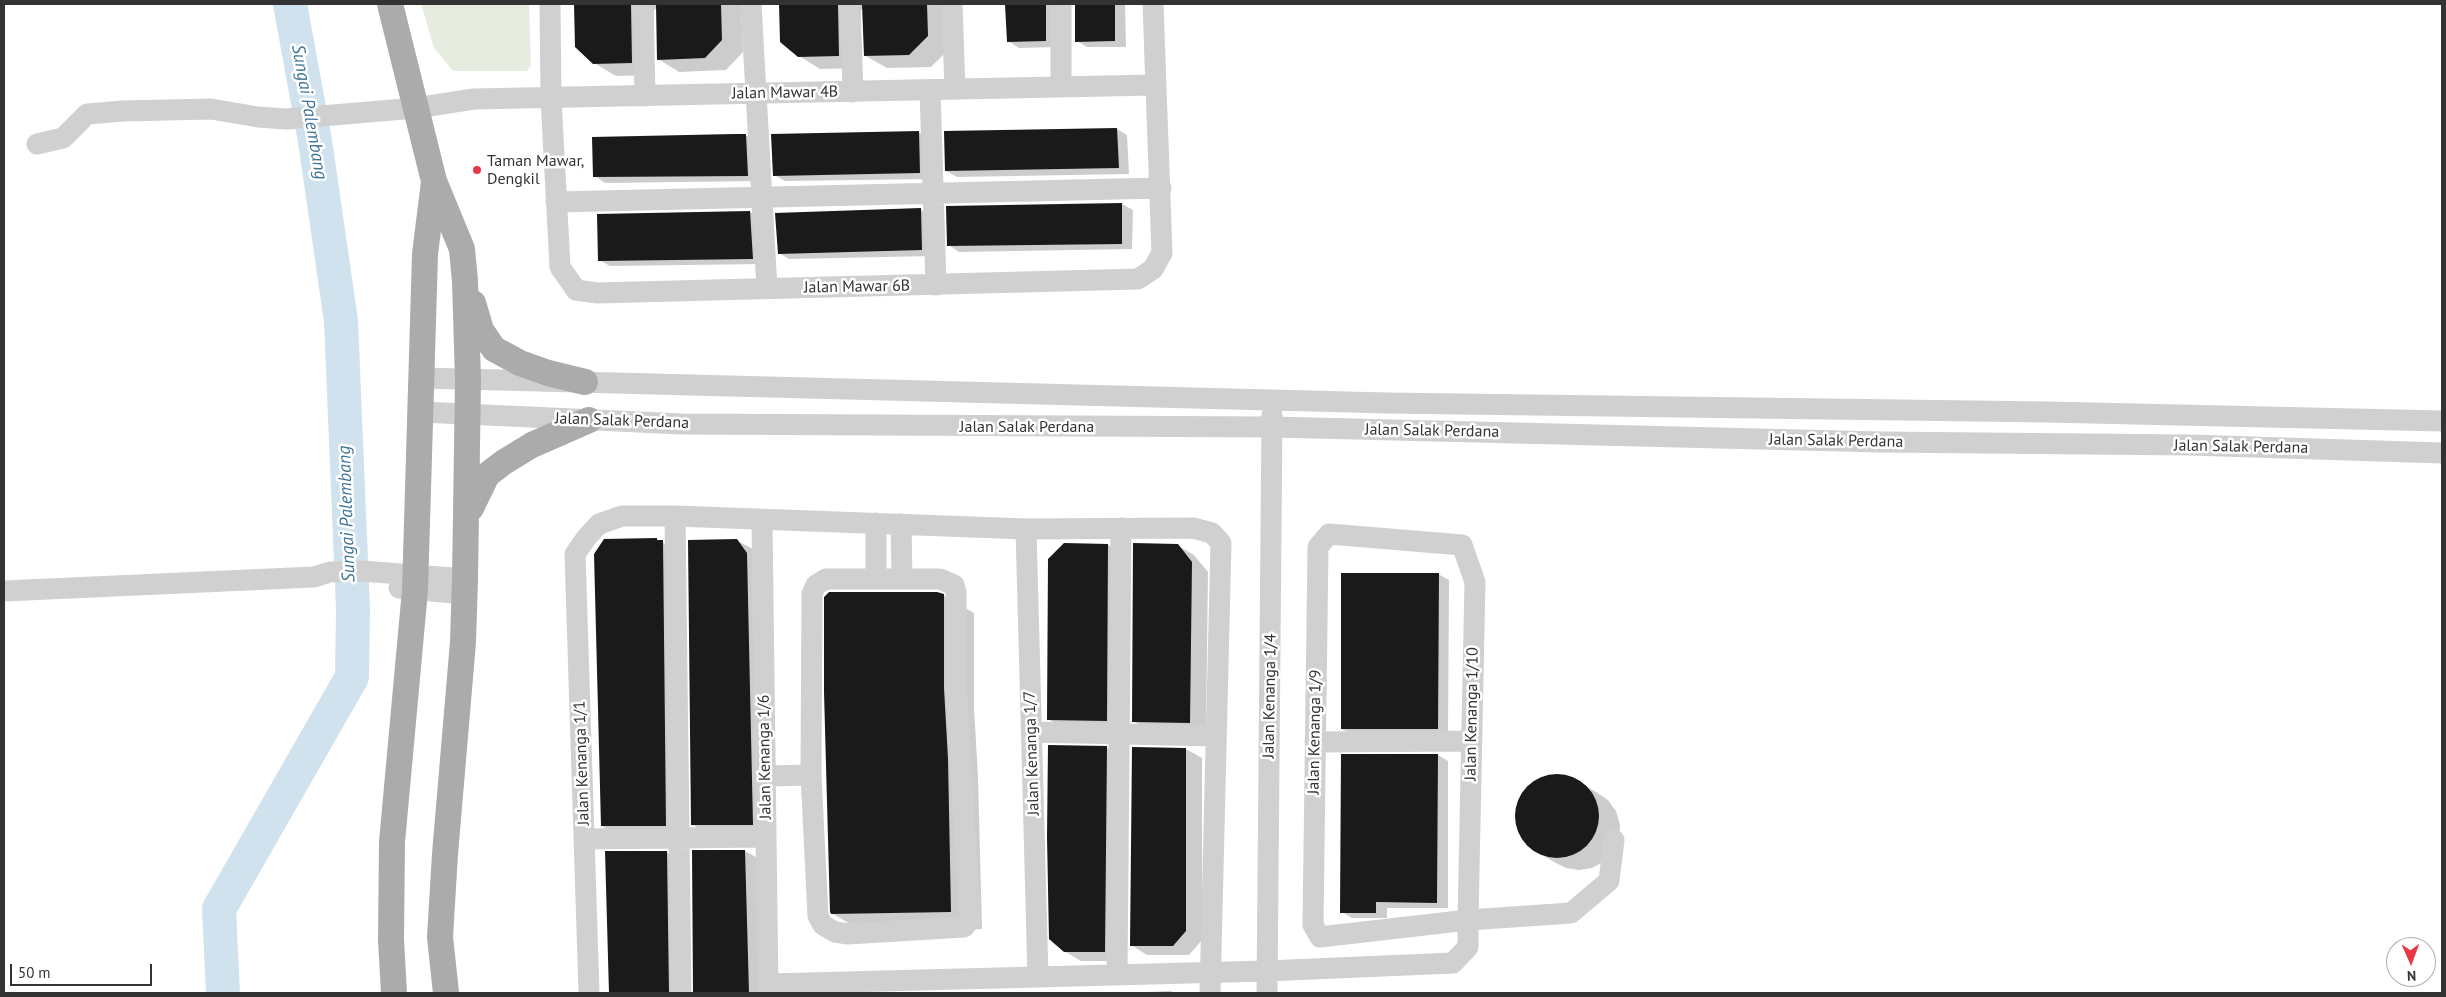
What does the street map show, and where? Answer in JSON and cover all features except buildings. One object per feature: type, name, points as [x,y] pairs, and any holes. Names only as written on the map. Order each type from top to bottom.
[{"type":"main road","points":[[390,4],[434,181],[462,249],[465,281],[468,380],[467,517],[463,642],[445,854],[440,938],[446,993]]},
{"type":"main road","points":[[394,993],[391,940],[392,842],[416,582],[425,254],[434,181]]},
{"type":"main road","points":[[465,281],[481,330],[494,349],[520,363],[548,373],[585,382]]},
{"type":"main road","points":[[467,517],[486,475],[532,444],[590,420]]},
{"type":"street","points":[[550,4],[551,98],[556,202],[1161,188],[1154,85],[1153,4]]},
{"type":"street","points":[[643,4],[645,96]]},
{"type":"street","points":[[751,4],[767,289]]},
{"type":"street","points":[[850,4],[853,92]]},
{"type":"street","points":[[952,4],[955,89]]},
{"type":"street","points":[[1061,4],[1061,87]]},
{"type":"street","name":"Jalan Mawar 4B","points":[[37,144],[63,138],[87,114],[211,108],[258,117],[300,118],[416,108],[474,99],[1154,85]]},
{"type":"street","points":[[930,90],[936,285]]},
{"type":"street","name":"Jalan Mawar 6B","points":[[556,202],[560,267],[576,290],[597,293],[1138,279],[1153,268],[1162,253],[1161,188]]},
{"type":"street","name":"Jalan Salak Perdana","points":[[422,378],[1272,400],[2047,412],[2442,421]]},
{"type":"street","name":"Jalan Kenanga 1/4","points":[[1267,993],[1272,400]]},
{"type":"street","name":"Jalan Salak Perdana","points":[[421,412],[682,424],[1273,428],[2048,445],[2190,445],[2442,453]]},
{"type":"street","points":[[2047,412],[2048,445]]},
{"type":"street","name":"Jalan Kenanga 1/1","points":[[589,993],[575,554],[587,537],[600,524],[622,516],[674,516]]},
{"type":"street","points":[[681,993],[674,516],[1026,529],[1194,528],[1212,533],[1221,542],[1210,993]]},
{"type":"street","name":"Jalan Kenanga 1/6","points":[[762,520],[768,989]]},
{"type":"street","points":[[876,523],[876,579]]},
{"type":"street","points":[[901,524],[902,579]]},
{"type":"street","points":[[1117,975],[1121,528]]},
{"type":"street","name":"Jalan Kenanga 1/7","points":[[1026,529],[1038,977]]},
{"type":"street","name":"Jalan Kenanga 1/9","points":[[1401,540],[1329,534],[1318,547],[1313,925],[1320,937],[1468,920]]},
{"type":"street","name":"Jalan Kenanga 1/10","points":[[1266,971],[1453,962],[1468,947],[1475,582],[1462,546],[1401,540]]},
{"type":"street","points":[[4,591],[325,578],[362,578],[465,586]]},
{"type":"street","points":[[826,579],[876,579],[940,579],[954,585],[956,592],[956,688],[970,920],[964,927],[848,934],[835,932],[823,925],[818,916],[811,775],[812,594],[816,585],[826,579]]},
{"type":"street","points":[[1032,732],[1216,736]]},
{"type":"street","points":[[1315,742],[1472,742]]},
{"type":"street","points":[[765,776],[811,775]]},
{"type":"street","points":[[584,839],[766,837]]},
{"type":"street","points":[[1468,920],[1571,912],[1609,882],[1614,840]]},
{"type":"street","points":[[768,989],[989,986],[1038,977],[1266,971]]},
{"type":"shaded area","points":[[421,4],[529,4],[531,65],[527,71],[453,71],[434,48]]},
{"type":"waterway","name":"Sungai Palembang","points":[[223,993],[219,909],[352,677],[353,609],[341,321],[315,141],[290,4]]},
{"type":"place","name":"Taman Mawar, Dengkil","points":[[477,170]]}]
